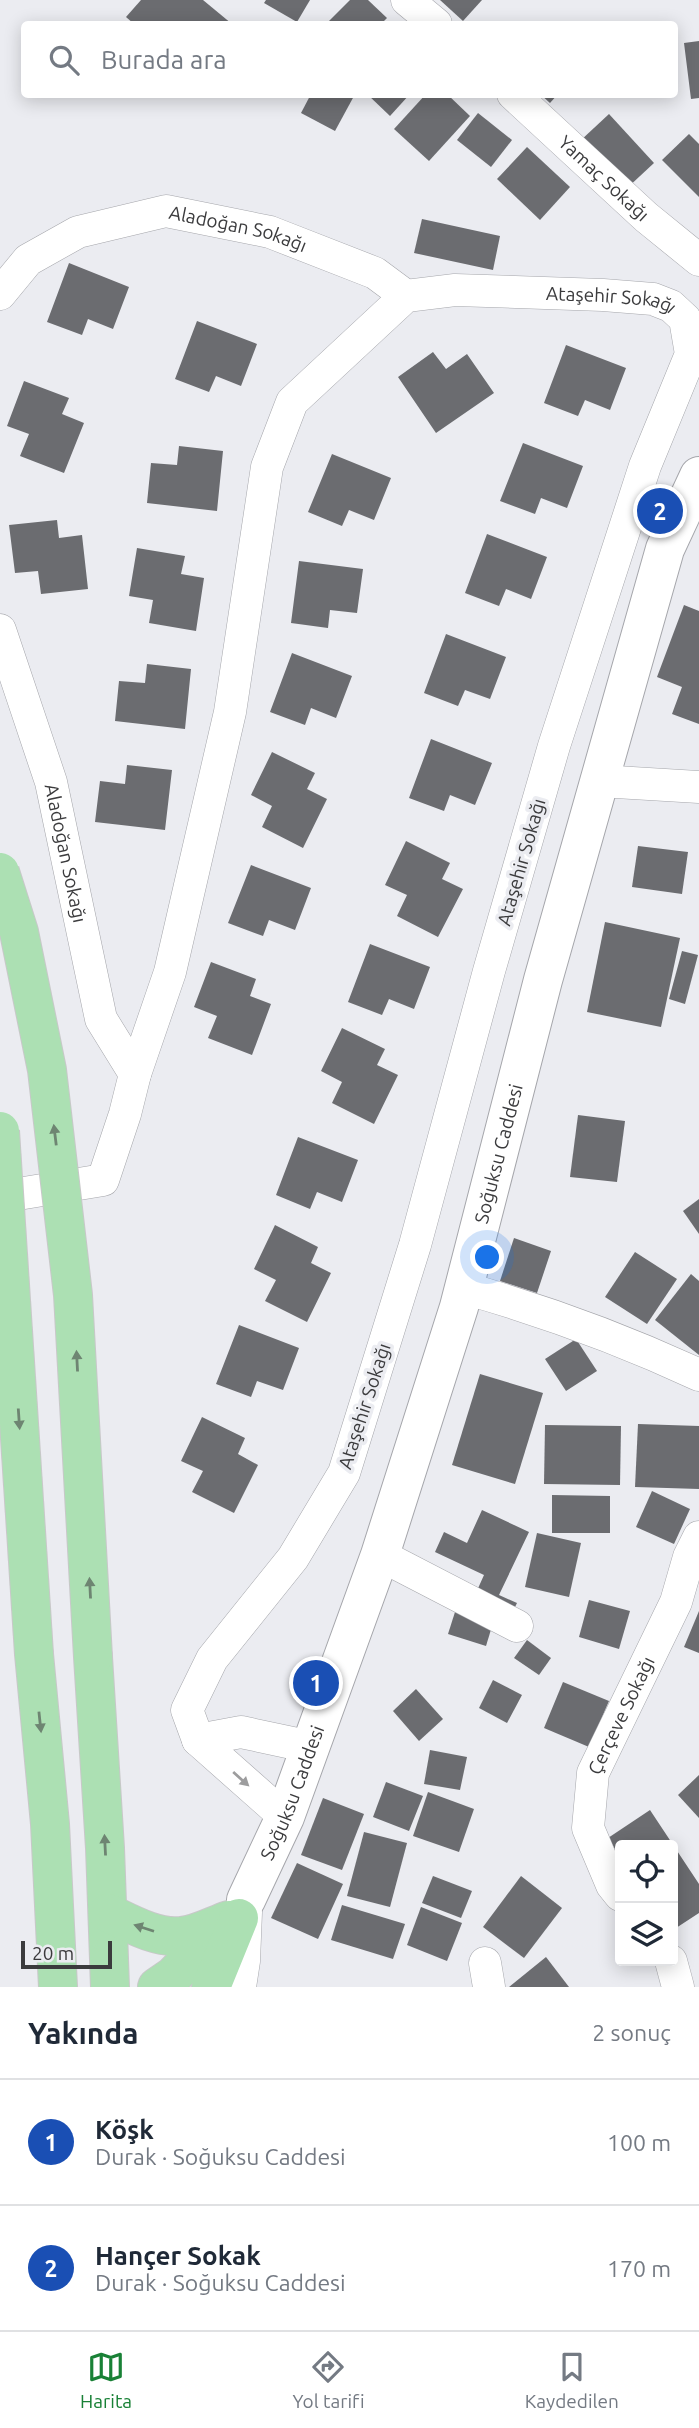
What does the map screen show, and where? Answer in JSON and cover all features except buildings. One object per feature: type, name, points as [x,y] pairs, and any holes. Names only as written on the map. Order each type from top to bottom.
[{"type":"highway","points":[[0,872],[19,932],[47,1070],[73,1295],[110,1987]]},
{"type":"highway","points":[[0,1131],[34,1654],[50,1824],[58,1987]]},
{"type":"highway","points":[[108,1913],[146,1929],[182,1936],[238,1910]]},
{"type":"highway","points":[[157,1987],[173,1976],[238,1910]]},
{"type":"highway","points":[[211,1987],[238,1910]]},
{"type":"main road","name":"Soğuksu Caddesi","points":[[238,1910],[285,1817],[380,1555],[464,1287],[543,980],[665,549],[699,477]]},
{"type":"street","points":[[407,0],[432,21]]},
{"type":"street","name":"Yamaç Sokağı","points":[[517,98],[646,217],[699,260]]},
{"type":"street","name":"Aladoğan Sokağı","points":[[0,294],[28,260],[78,232],[166,211],[270,232],[375,273],[406,296]]},
{"type":"street","name":"Ataşehir Sokağı","points":[[198,1740],[187,1710],[212,1659],[293,1558],[344,1473],[415,1245],[489,971],[554,746],[645,466],[691,354],[685,319],[671,306],[653,299],[455,290],[406,296]]},
{"type":"street","points":[[0,1197],[103,1180],[170,972],[230,712],[267,467],[292,402],[406,296]]},
{"type":"street","name":"Aladoğan Sokağı","points":[[0,630],[51,782],[101,1019],[135,1074]]},
{"type":"street","points":[[599,781],[699,787]]},
{"type":"street","points":[[464,1287],[531,1307],[633,1345],[699,1375]]},
{"type":"street","name":"Çerçeve Sokağı","points":[[615,1889],[588,1828],[593,1773],[676,1602],[689,1557],[699,1537]]},
{"type":"street","points":[[380,1555],[517,1626]]},
{"type":"street","points":[[198,1740],[241,1732],[311,1747]]},
{"type":"street","points":[[198,1740],[285,1817]]},
{"type":"street","name":"Soğuksu Caddesi","points":[[238,1910],[244,1961],[240,1987]]},
{"type":"street","points":[[672,1966],[678,1987]]},
{"type":"place","name":"Hançer Sokak","points":[[660,511]]},
{"type":"place","name":"Köşk","points":[[316,1683]]}]
